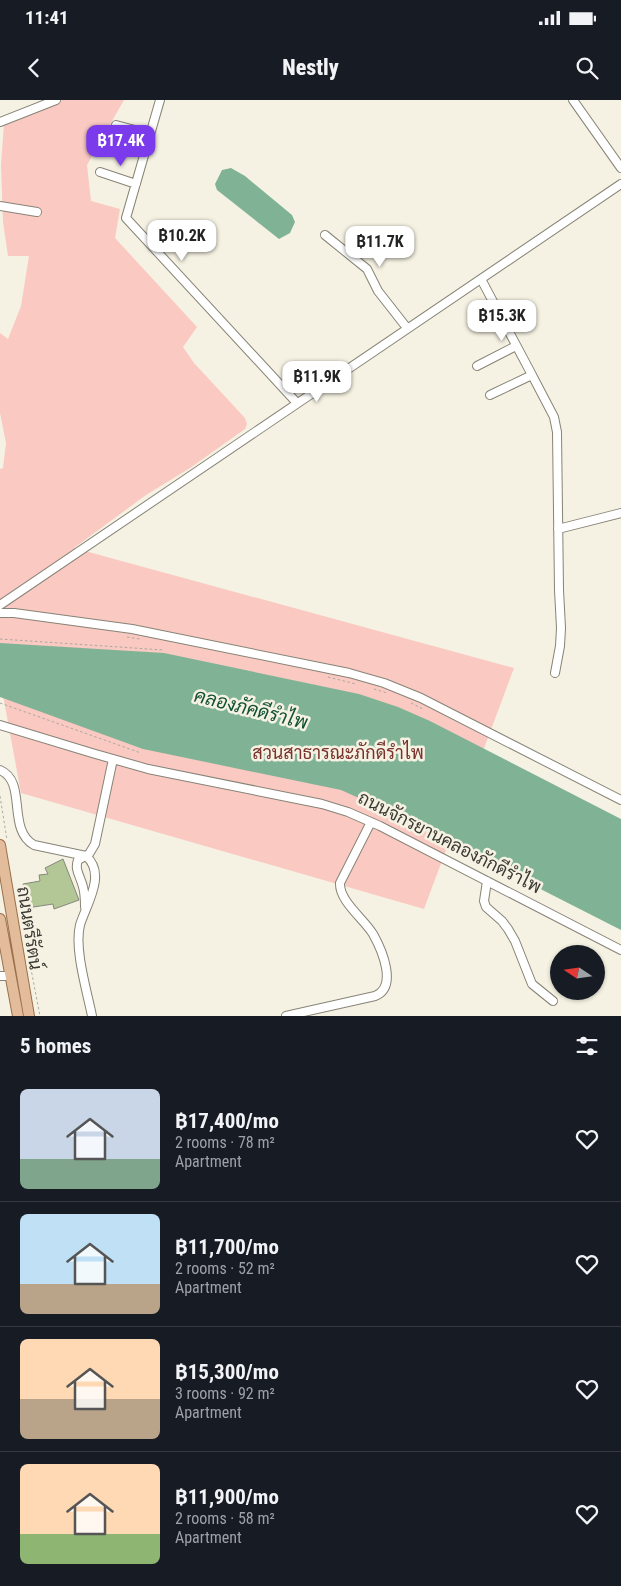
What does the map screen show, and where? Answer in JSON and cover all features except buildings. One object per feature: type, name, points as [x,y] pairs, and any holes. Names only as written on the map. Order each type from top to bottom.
[{"type":"main road","name":"ถนนตรีรัตน์","points":[[0,845],[28,1016]]},
{"type":"main road","name":"ถนนตรีรัตน์","points":[[0,919],[5,976],[18,1016]]},
{"type":"street","points":[[0,122],[56,100]]},
{"type":"street","points":[[160,100],[126,218],[297,403]]},
{"type":"street","points":[[573,100],[621,168]]},
{"type":"street","points":[[116,125],[150,134]]},
{"type":"street","points":[[100,172],[136,184]]},
{"type":"street","points":[[0,605],[621,184]]},
{"type":"street","points":[[0,206],[37,212]]},
{"type":"street","points":[[325,235],[367,269],[378,290],[407,328]]},
{"type":"street","points":[[481,278],[556,424],[561,637],[555,674]]},
{"type":"street","points":[[477,366],[516,346]]},
{"type":"street","points":[[490,395],[532,375]]},
{"type":"street","points":[[558,529],[621,513]]},
{"type":"street","points":[[0,612],[132,629],[349,673],[384,683],[421,698],[621,800]]},
{"type":"street","points":[[0,724],[148,769],[322,804],[348,812],[621,950]]},
{"type":"street","points":[[85,912],[84,894],[76,864],[78,860],[92,850],[95,844],[113,759]]},
{"type":"street","points":[[0,770],[6,772],[14,786],[21,830],[28,841],[34,845],[86,856],[91,860],[94,884],[90,903],[80,925],[78,939],[92,1016]]},
{"type":"street","points":[[286,1016],[375,996],[384,991],[387,984],[387,972],[379,946],[346,900],[340,888],[340,883],[371,822]]},
{"type":"street","points":[[487,881],[484,901],[486,906],[508,929],[515,941],[532,984],[553,1001]]},
{"type":"path","points":[[122,636],[140,639]]},
{"type":"path","points":[[0,639],[162,650]]},
{"type":"path","points":[[327,677],[360,685]]},
{"type":"path","points":[[369,688],[391,695]]},
{"type":"path","points":[[407,701],[424,709]]},
{"type":"path","points":[[0,703],[141,753]]},
{"type":"path","points":[[26,939],[40,1016]]},
{"type":"green space","name":"สวนสาธารณะภักดีรำไพ","points":[[56,100],[124,100],[87,165],[91,201],[120,209],[115,238],[197,327],[183,347],[194,363],[245,418],[247,424],[245,429],[190,468],[146,495],[74,548],[514,668],[424,909],[21,793],[0,679],[0,469],[3,468],[6,443],[0,413],[0,333],[8,339],[21,306],[29,256],[8,256],[3,222],[1,165],[4,124]]},
{"type":"water","points":[[231,168],[245,176],[292,215],[295,222],[290,233],[279,239],[217,190],[215,184],[222,170]]},
{"type":"water","name":"คลองภัคดีรำไพ","points":[[0,643],[164,653],[359,694],[398,707],[430,721],[621,819],[621,930],[379,807],[341,790],[143,749],[0,697]]}]
